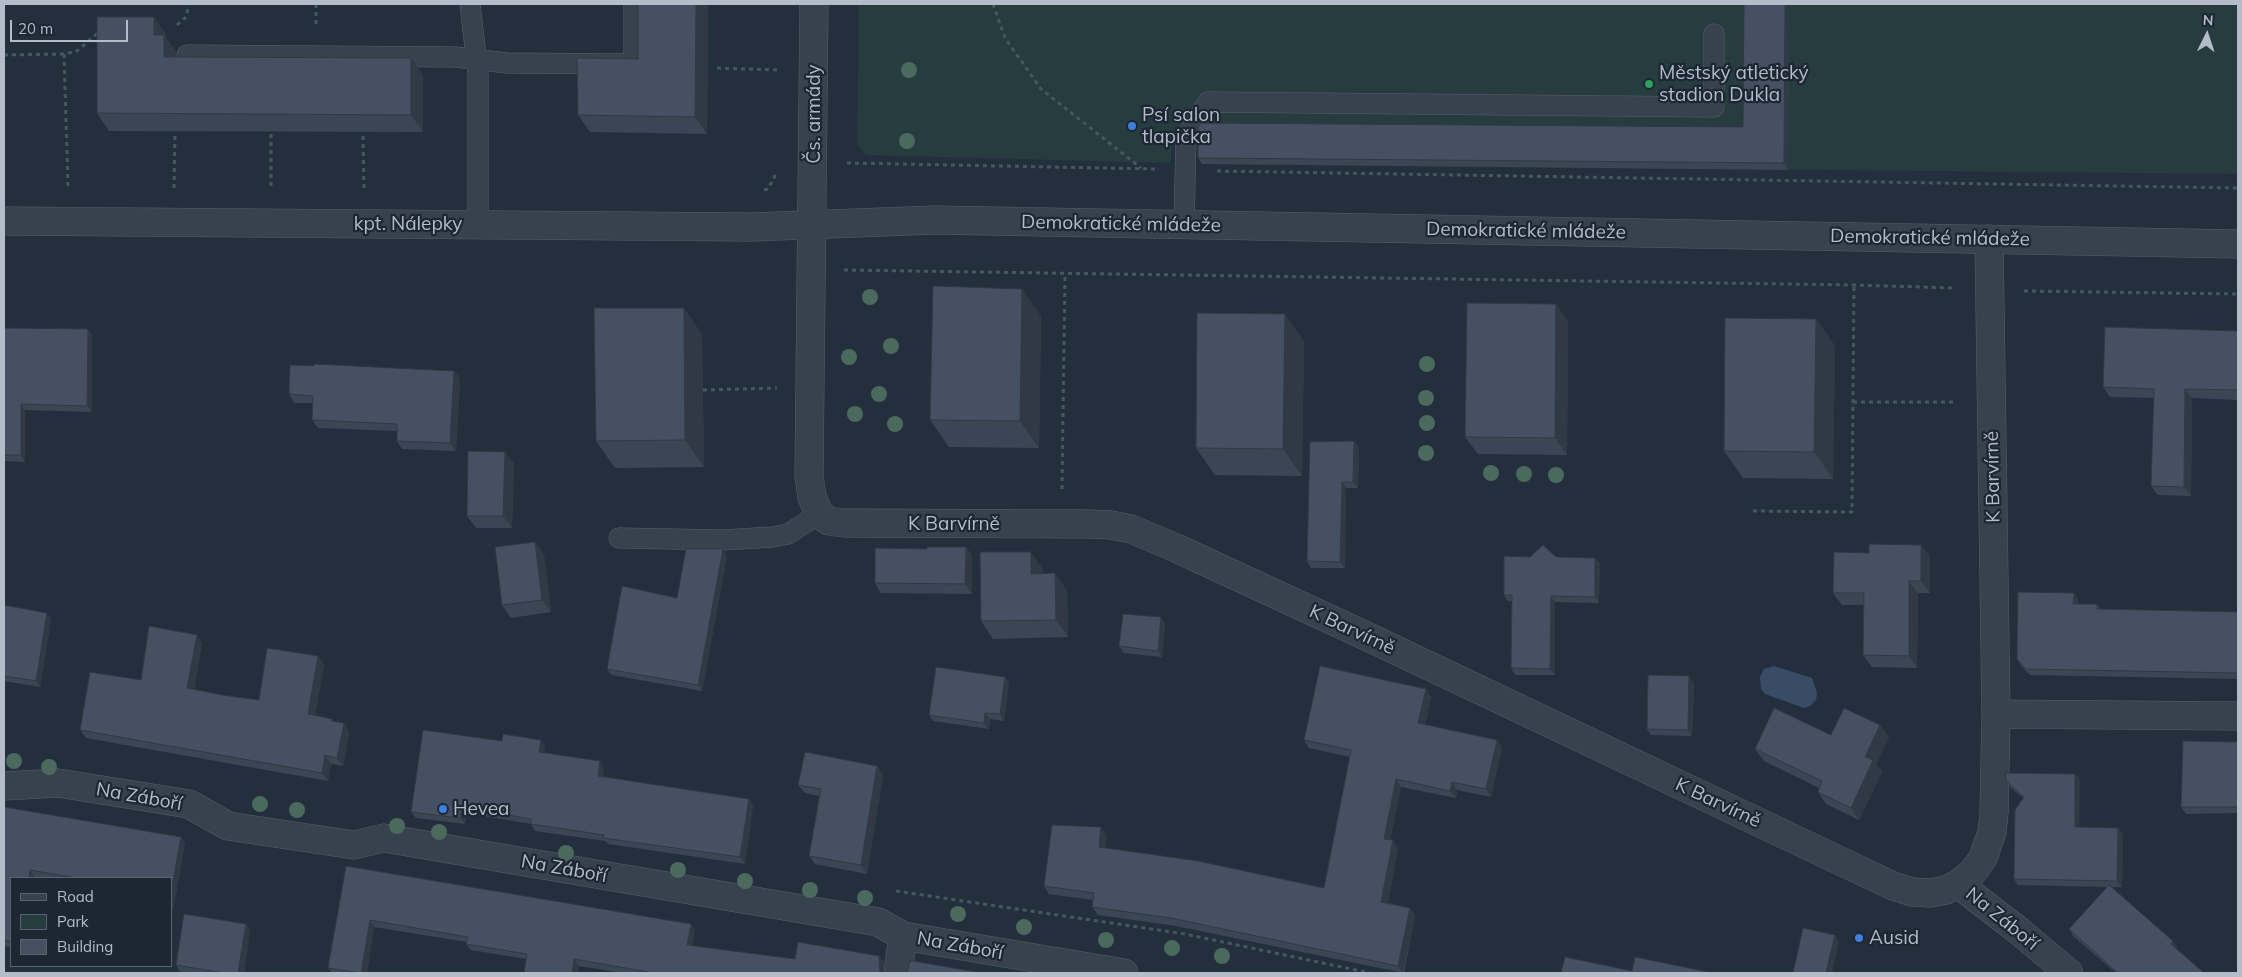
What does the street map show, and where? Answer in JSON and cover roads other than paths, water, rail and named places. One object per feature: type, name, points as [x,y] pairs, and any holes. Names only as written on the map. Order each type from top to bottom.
[{"type":"street","name":"Čs. armády","points":[[813,224],[814,4]]},
{"type":"street","name":"Demokratické mládeže","points":[[813,224],[936,220],[2238,244]]},
{"type":"street","name":"kpt. Nálepky","points":[[4,221],[478,225],[752,226],[813,224]]},
{"type":"street","points":[[813,224],[809,476],[812,497],[820,514]]},
{"type":"street","name":"K Barvírně","points":[[820,514],[829,521],[844,523],[1110,525],[1131,529],[1159,540],[1893,886],[1912,892],[1930,893],[1946,890],[1958,884],[1972,873],[1983,858],[1992,832],[1996,714],[1989,239]]},
{"type":"street","points":[[1996,714],[2238,716]]},
{"type":"street","name":"Na Záboří","points":[[4,786],[58,783],[189,804],[228,826],[354,846],[384,838],[878,922],[904,936],[1124,973]]},
{"type":"street","name":"Na Záboří","points":[[1958,884],[2019,930],[2069,973]]},
{"type":"street","points":[[898,973],[904,936]]},
{"type":"lane","points":[[470,4],[477,60],[478,225]]},
{"type":"lane","points":[[187,54],[455,57],[507,63],[634,64],[634,4]]},
{"type":"lane","points":[[1184,225],[1186,137],[1208,102],[1714,107],[1714,34]]},
{"type":"lane","points":[[619,538],[723,540],[773,537],[793,531],[820,514]]},
{"type":"water","points":[[1774,666],[1812,678],[1817,693],[1816,700],[1810,706],[1804,708],[1765,694],[1761,689],[1760,677],[1764,669]]},
{"type":"place","name":"Městský atletický stadion Dukla","points":[[1649,84]]},
{"type":"place","name":"Psí salon tlapička","points":[[1132,126]]},
{"type":"place","name":"Hevea","points":[[443,809]]},
{"type":"place","name":"Ausid","points":[[1859,938]]}]
